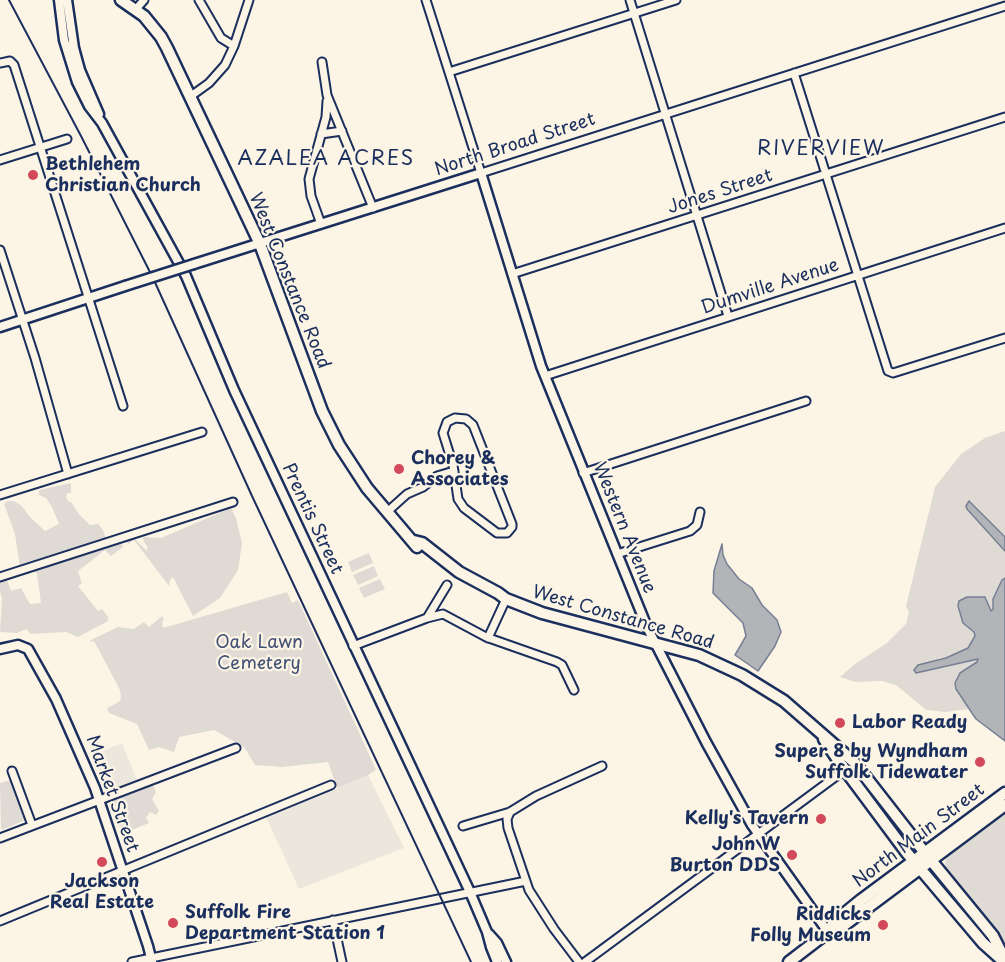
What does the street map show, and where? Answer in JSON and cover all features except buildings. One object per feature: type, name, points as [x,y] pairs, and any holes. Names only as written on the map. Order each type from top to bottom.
[{"type":"main road","name":"West Constance Road","points":[[121,0],[136,9],[161,37],[191,96],[260,244],[329,426],[353,467],[387,512],[427,558],[457,579],[498,600],[506,599],[542,613],[699,656],[742,675],[784,701],[854,762],[993,936],[1005,961]]},
{"type":"main road","name":"West Constance Road","points":[[819,731],[845,770],[917,864],[983,943],[1005,961]]},
{"type":"main road","name":"North Main Street","points":[[928,857],[1005,793]]},
{"type":"main road","name":"North Main Street","points":[[789,962],[828,932],[839,929],[917,864],[1005,805]]},
{"type":"street","name":"Prentis Street","points":[[59,0],[64,40],[73,73],[89,106],[102,123]]},
{"type":"street","name":"Prentis Street","points":[[67,0],[74,48],[102,123],[186,276],[234,390],[353,646],[488,932],[497,943],[506,962]]},
{"type":"street","points":[[136,9],[144,0]]},
{"type":"street","points":[[199,0],[221,38],[234,46]]},
{"type":"street","points":[[191,96],[201,90],[225,65],[234,46],[249,0]]},
{"type":"street","points":[[426,0],[481,173]]},
{"type":"street","points":[[630,0],[729,316]]},
{"type":"street","points":[[449,72],[676,0]]},
{"type":"street","name":"North Broad Street","points":[[0,327],[1005,6]]},
{"type":"street","points":[[0,63],[6,61],[12,63],[18,78],[123,406]]},
{"type":"street","points":[[321,224],[311,196],[309,179],[326,117],[327,95],[322,62]]},
{"type":"street","points":[[794,73],[888,371],[891,373],[1005,338]]},
{"type":"street","points":[[327,95],[374,208]]},
{"type":"street","name":"Jones Street","points":[[512,274],[1005,117]]},
{"type":"street","points":[[321,134],[342,131]]},
{"type":"street","points":[[0,160],[67,139]]},
{"type":"street","name":"Western Avenue","points":[[481,173],[545,376],[654,642],[757,834],[828,932]]},
{"type":"street","name":"Dumville Avenue","points":[[545,376],[1005,228]]},
{"type":"street","points":[[0,250],[68,474]]},
{"type":"street","points":[[584,473],[806,401]]},
{"type":"street","points":[[466,419],[473,425],[512,524],[510,531],[503,534],[497,533],[464,508],[458,499],[454,471],[443,433],[444,427],[450,420],[466,419]]},
{"type":"street","points":[[0,495],[202,432]]},
{"type":"street","points":[[387,512],[407,494],[423,487],[436,476],[454,471]]},
{"type":"street","points":[[0,577],[233,502]]},
{"type":"street","points":[[617,554],[690,531],[697,525],[700,512]]},
{"type":"street","points":[[427,618],[447,585]]},
{"type":"street","points":[[488,638],[506,599]]},
{"type":"street","points":[[353,646],[443,614],[488,638],[557,662],[562,665],[574,690]]},
{"type":"street","name":"Market Street","points":[[0,650],[14,645],[23,646],[31,654],[56,699],[89,770],[152,960]]},
{"type":"street","points":[[0,838],[236,748]]},
{"type":"street","points":[[585,962],[854,762]]},
{"type":"street","points":[[463,826],[510,812],[536,796],[602,766]]},
{"type":"street","points":[[12,771],[32,825]]},
{"type":"street","points":[[0,921],[331,785]]},
{"type":"street","points":[[510,812],[507,819],[508,828],[535,901],[579,962]]},
{"type":"street","points":[[132,962],[152,960],[526,881]]},
{"type":"street","points":[[333,920],[342,962]]},
{"type":"street","name":"Prentis Street","points":[[488,932],[490,947],[497,962]]},
{"type":"shaded area","points":[[969,501],[1005,537],[1005,551],[967,509]]},
{"type":"shaded area","points":[[722,544],[727,564],[739,579],[752,588],[762,605],[777,620],[781,632],[775,646],[758,671],[735,655],[746,636],[743,623],[713,593],[714,571]]},
{"type":"shaded area","points":[[1005,578],[1005,741],[976,719],[956,689],[955,683],[960,673],[978,659],[916,673],[914,670],[918,665],[946,658],[968,648],[975,636],[974,632],[963,623],[958,606],[959,601],[967,597],[985,597],[991,611],[993,599]]},
{"type":"shaded area","points":[[122,743],[137,780],[107,791],[93,755]]},
{"type":"shaded area","points":[[368,775],[404,848],[299,889],[266,817]]},
{"type":"green space","points":[[1005,431],[1005,537],[970,501],[966,506],[1005,551],[1005,578],[992,603],[993,609],[990,611],[987,598],[958,606],[963,623],[974,632],[975,636],[968,648],[946,658],[940,658],[916,673],[979,659],[966,668],[959,696],[969,709],[945,712],[926,710],[896,685],[882,681],[855,682],[840,677],[887,643],[906,624],[909,612],[906,606],[935,487],[961,454],[985,438]]},
{"type":"green space","points":[[71,483],[71,493],[67,493],[66,497],[68,501],[90,525],[98,524],[103,530],[106,540],[94,544],[95,550],[117,543],[122,544],[123,547],[111,556],[105,550],[78,571],[82,583],[78,586],[98,611],[102,609],[108,621],[78,637],[66,632],[31,634],[26,629],[17,633],[0,632],[2,598],[0,573],[6,578],[11,591],[21,588],[30,604],[41,603],[37,574],[30,565],[20,567],[15,534],[4,504],[14,501],[22,506],[45,531],[59,524],[52,507],[46,498],[39,495],[39,490]]},
{"type":"green space","points":[[231,508],[242,543],[238,570],[220,598],[193,616],[173,577],[169,586],[134,540],[128,544],[127,541],[135,539],[146,550],[148,548],[143,537],[161,538]]},
{"type":"green space","points":[[369,553],[373,563],[352,572],[348,562]]},
{"type":"green space","points":[[374,566],[378,576],[358,585],[353,575]]},
{"type":"green space","points":[[380,579],[385,589],[364,598],[359,588]]},
{"type":"green space","name":"Oak Lawn Cemetery","points":[[287,592],[292,603],[298,600],[376,770],[337,788],[328,762],[282,767],[255,765],[244,747],[214,730],[179,737],[174,752],[159,747],[149,750],[137,724],[109,713],[107,708],[119,702],[121,698],[120,690],[94,641],[90,642],[91,640],[118,627],[134,629],[144,622],[149,627],[162,616],[163,628]]},
{"type":"green space","points":[[11,780],[26,820],[1,830],[0,783]]},
{"type":"green space","points":[[153,785],[156,792],[152,799],[159,811],[156,815],[150,812],[146,818],[149,823],[122,834],[111,802]]},
{"type":"green space","points":[[1005,813],[1005,943],[945,863],[947,856]]},
{"type":"railway","points":[[9,0],[153,278],[252,496],[471,962]]},
{"type":"place","name":"Bethlehem Christian Church","points":[[33,175]]},
{"type":"place","name":"Chorey & Associates","points":[[399,469]]},
{"type":"place","name":"Labor Ready","points":[[840,723]]},
{"type":"place","name":"Super 8 by Wyndham Suffolk Tidewater","points":[[980,762]]},
{"type":"place","name":"Kelly's Tavern","points":[[821,819]]},
{"type":"place","name":"John W Burton DDS","points":[[792,855]]},
{"type":"place","name":"Jackson Real Estate","points":[[102,862]]},
{"type":"place","name":"Suffolk Fire Department Station 1","points":[[173,923]]},
{"type":"place","name":"Riddicks Folly Museum","points":[[883,925]]},
{"type":"district","name":"RIVERVIEW","points":[[821,149]]},
{"type":"district","name":"AZALEA ACRES","points":[[326,159]]}]
